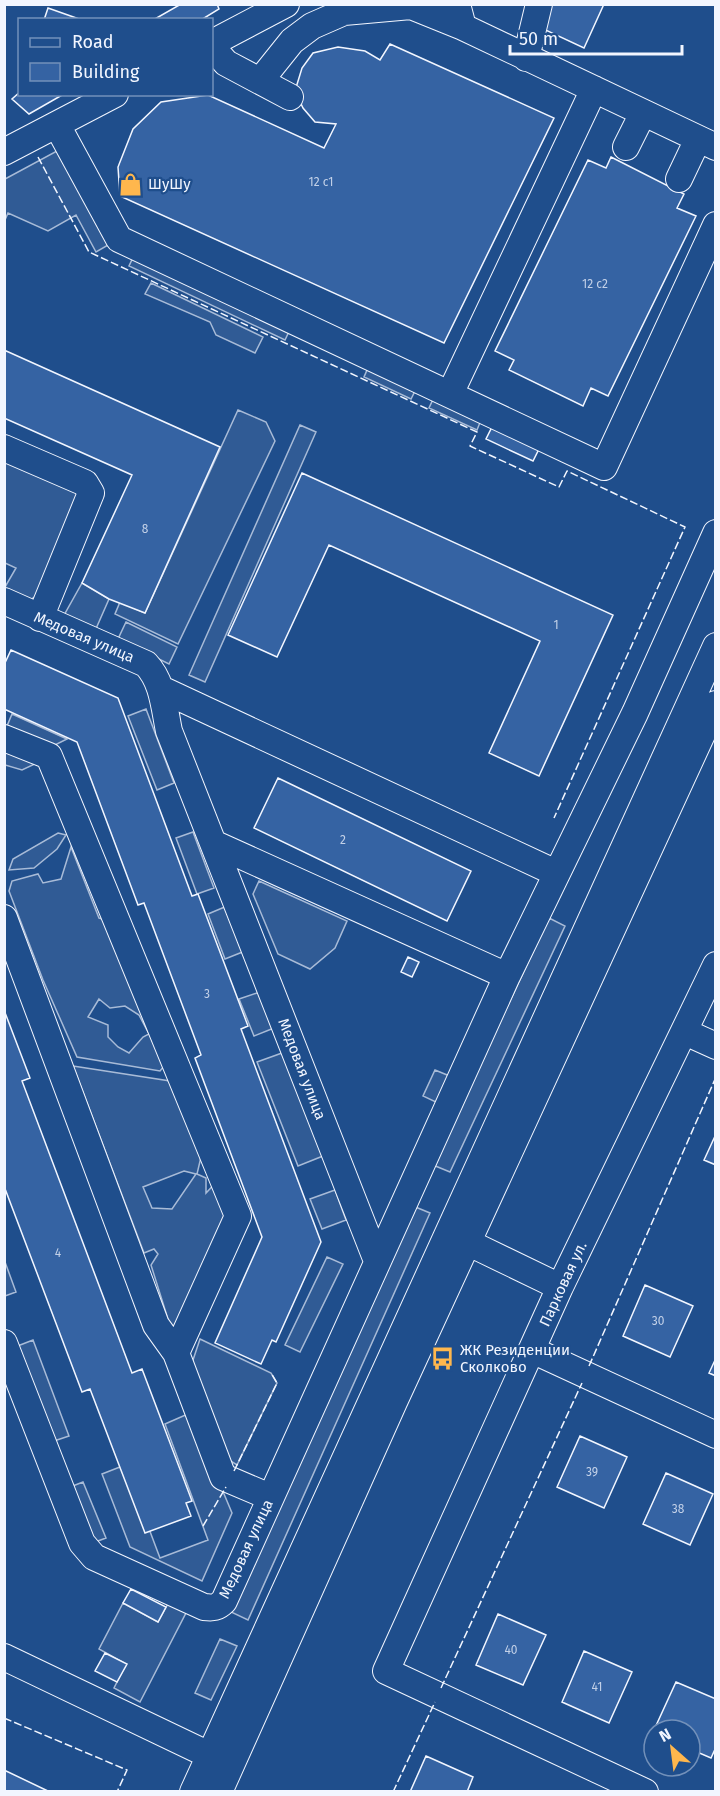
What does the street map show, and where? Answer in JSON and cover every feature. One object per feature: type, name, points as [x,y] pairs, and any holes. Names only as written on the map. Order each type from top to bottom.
[{"type":"street","points":[[213,44],[286,4]]},
{"type":"street","points":[[526,58],[539,4]]},
{"type":"street","points":[[261,81],[292,41],[312,26],[344,12],[411,6],[460,16],[526,58],[707,143],[679,179]]},
{"type":"street","points":[[213,46],[226,63],[290,97]]},
{"type":"street","points":[[450,394],[594,89]]},
{"type":"street","points":[[4,152],[111,96]]},
{"type":"street","points":[[626,147],[643,113]]},
{"type":"street","points":[[57,125],[119,239],[604,467],[716,225]]},
{"type":"street","points":[[4,448],[85,483],[91,493],[40,618]]},
{"type":"street","points":[[377,1261],[507,976],[635,713],[716,533]]},
{"type":"street","name":"Медовая улица","points":[[4,601],[146,664],[158,680],[170,731],[377,1261],[224,1601],[214,1608],[204,1608],[88,1553],[82,1543],[4,1342]]},
{"type":"street","points":[[193,1791],[716,646]]},
{"type":"street","points":[[158,680],[556,873]]},
{"type":"street","points":[[219,1791],[394,1402],[716,704]]},
{"type":"street","points":[[4,738],[49,756],[238,1216],[176,1353]]},
{"type":"street","points":[[213,843],[507,976]]},
{"type":"street","points":[[4,918],[156,1325],[176,1353],[222,1477],[270,1497]]},
{"type":"street","name":"Парковая ул.","points":[[645,1791],[386,1671],[560,1287],[716,965]]},
{"type":"street","points":[[685,1032],[716,1046]]},
{"type":"street","points":[[469,1243],[560,1287]]},
{"type":"street","points":[[532,1350],[716,1435]]},
{"type":"street","points":[[4,1657],[209,1755]]},
{"type":"shaded area","points":[[68,145],[110,244],[96,252],[76,215],[48,231],[8,213],[5,220],[5,179]]},
{"type":"shaded area","points":[[136,251],[292,325],[285,340],[129,266]]},
{"type":"shaded area","points":[[151,283],[263,337],[255,353],[216,335],[210,322],[145,294]]},
{"type":"shaded area","points":[[371,361],[419,383],[411,399],[364,377]]},
{"type":"shaded area","points":[[436,393],[483,415],[477,430],[429,408]]},
{"type":"shaded area","points":[[238,410],[266,422],[275,441],[178,644],[115,614],[120,602],[145,613]]},
{"type":"shaded area","points":[[300,425],[316,432],[205,682],[189,675]]},
{"type":"shaded area","points":[[4,456],[80,489],[53,585],[18,608],[5,601],[5,587],[16,568],[5,563]]},
{"type":"shaded area","points":[[82,583],[109,599],[91,640],[58,626]]},
{"type":"shaded area","points":[[126,622],[177,647],[169,664],[118,639]]},
{"type":"shaded area","points":[[146,709],[174,783],[157,790],[128,716]]},
{"type":"shaded area","points":[[12,714],[67,739],[51,747],[7,726]]},
{"type":"shaded area","points":[[4,747],[39,762],[22,770],[5,765]]},
{"type":"shaded area","points":[[193,832],[214,888],[197,894],[176,838]]},
{"type":"shaded area","points":[[58,833],[66,835],[57,849],[34,868],[9,870],[13,859]]},
{"type":"shaded area","points":[[71,847],[99,918],[118,923],[165,1065],[160,1071],[77,1057],[43,980],[9,891],[12,881],[38,874],[43,883],[61,879]],"holes":[[[99,999],[110,1008],[125,1006],[139,1015],[149,1034],[143,1037],[129,1053],[118,1047],[108,1037],[108,1025],[88,1017]]]},
{"type":"shaded area","points":[[259,881],[347,921],[335,948],[310,969],[278,954],[253,894]]},
{"type":"shaded area","points":[[227,906],[245,951],[225,959],[208,914]]},
{"type":"shaded area","points":[[549,918],[565,926],[450,1172],[433,1165]]},
{"type":"shaded area","points":[[260,992],[274,1028],[254,1036],[239,999]]},
{"type":"shaded area","points":[[282,1053],[323,1156],[298,1166],[257,1062]]},
{"type":"shaded area","points":[[73,1066],[170,1081],[201,1157],[197,1174],[206,1178],[206,1193],[222,1176],[238,1216],[172,1332],[151,1265],[158,1254],[154,1249],[144,1253]],"holes":[[[184,1171],[196,1174],[172,1209],[152,1208],[143,1187]]]},
{"type":"shaded area","points":[[435,1070],[452,1077],[440,1104],[423,1096]]},
{"type":"shaded area","points":[[335,1190],[346,1220],[322,1229],[310,1199]]},
{"type":"shaded area","points":[[413,1206],[430,1213],[248,1620],[231,1612]]},
{"type":"shaded area","points":[[327,1257],[343,1264],[300,1352],[285,1345]]},
{"type":"shaded area","points":[[5,1262],[16,1292],[4,1296]]},
{"type":"shaded area","points":[[200,1339],[271,1373],[277,1383],[237,1465],[229,1460],[192,1363]]},
{"type":"shaded area","points":[[33,1340],[69,1436],[51,1442],[15,1347]]},
{"type":"shaded area","points":[[190,1413],[232,1513],[202,1581],[130,1547],[102,1474],[125,1465],[160,1558],[208,1540],[165,1424]]},
{"type":"shaded area","points":[[83,1482],[106,1538],[87,1545],[65,1489]]},
{"type":"shaded area","points":[[170,1600],[188,1609],[140,1702],[114,1688],[126,1664],[99,1649],[123,1603],[158,1622]]},
{"type":"shaded area","points":[[220,1639],[237,1646],[211,1700],[195,1693]]},
{"type":"building","points":[[181,4],[217,4],[219,9],[204,18],[156,18]]},
{"type":"building","points":[[549,4],[604,4],[584,48],[539,27]]},
{"type":"building","points":[[48,8],[76,18],[45,18]]},
{"type":"building","points":[[390,44],[554,118],[444,343],[120,196],[118,167],[133,129],[161,102],[210,96],[324,148],[336,124],[315,122],[303,108],[295,91],[302,68],[313,53],[338,47],[365,51],[380,60]]},
{"type":"building","points":[[18,94],[18,96],[60,96],[29,114],[12,99]]},
{"type":"building","points":[[611,157],[684,194],[677,208],[696,216],[608,396],[591,388],[583,406],[509,370],[514,360],[495,351],[588,160],[606,168]]},
{"type":"building","points":[[4,350],[220,447],[145,613],[109,599],[82,583],[132,475],[4,418]]},
{"type":"building","points":[[495,421],[542,443],[533,461],[486,439]]},
{"type":"building","points":[[302,473],[613,615],[539,776],[489,753],[540,641],[329,545],[277,657],[228,635]]},
{"type":"building","points":[[11,650],[118,698],[192,896],[198,894],[248,1026],[241,1029],[321,1242],[276,1342],[272,1340],[261,1364],[215,1343],[262,1237],[195,1058],[201,1055],[144,903],[138,905],[77,742],[4,709],[4,665]]},
{"type":"building","points":[[278,778],[471,871],[447,921],[254,828]]},
{"type":"building","points":[[408,957],[419,962],[412,977],[401,972]]},
{"type":"building","points":[[4,1010],[30,1078],[22,1081],[132,1373],[142,1369],[192,1501],[186,1503],[191,1516],[145,1533],[90,1389],[82,1392],[4,1186]]},
{"type":"building","points":[[716,1134],[716,1165],[704,1160]]},
{"type":"building","points":[[645,1285],[693,1306],[670,1357],[623,1336]]},
{"type":"building","points":[[716,1358],[716,1376],[709,1373]]},
{"type":"building","points":[[580,1436],[627,1457],[604,1508],[557,1487]]},
{"type":"building","points":[[666,1473],[713,1494],[690,1545],[643,1524]]},
{"type":"building","points":[[131,1589],[166,1607],[158,1622],[123,1603]]},
{"type":"building","points":[[498,1614],[546,1635],[523,1685],[476,1665]]},
{"type":"building","points":[[584,1651],[632,1672],[609,1723],[562,1702]]},
{"type":"building","points":[[105,1653],[127,1664],[117,1682],[95,1671]]},
{"type":"building","points":[[676,1682],[716,1699],[716,1747],[711,1758],[702,1754],[702,1718],[660,1718]]},
{"type":"building","points":[[426,1756],[473,1777],[467,1792],[410,1792]]},
{"type":"building","points":[[4,1770],[50,1792],[4,1792]]},
{"type":"fence","points":[[38,157],[89,252],[477,432],[470,446],[559,487],[567,471],[685,527],[554,818]]},
{"type":"fence","points":[[589,1366],[716,1077]]},
{"type":"fence","points":[[234,1471],[277,1383],[271,1373]]},
{"type":"fence","points":[[441,1688],[582,1383]]},
{"type":"fence","points":[[203,1526],[226,1487]]},
{"type":"fence","points":[[393,1792],[435,1702]]},
{"type":"fence","points":[[4,1718],[127,1770],[117,1792]]},
{"type":"place","name":"ШуШу","points":[[130,184]]},
{"type":"place","name":"ЖК Резиденции Сколково","points":[[442,1359]]}]
